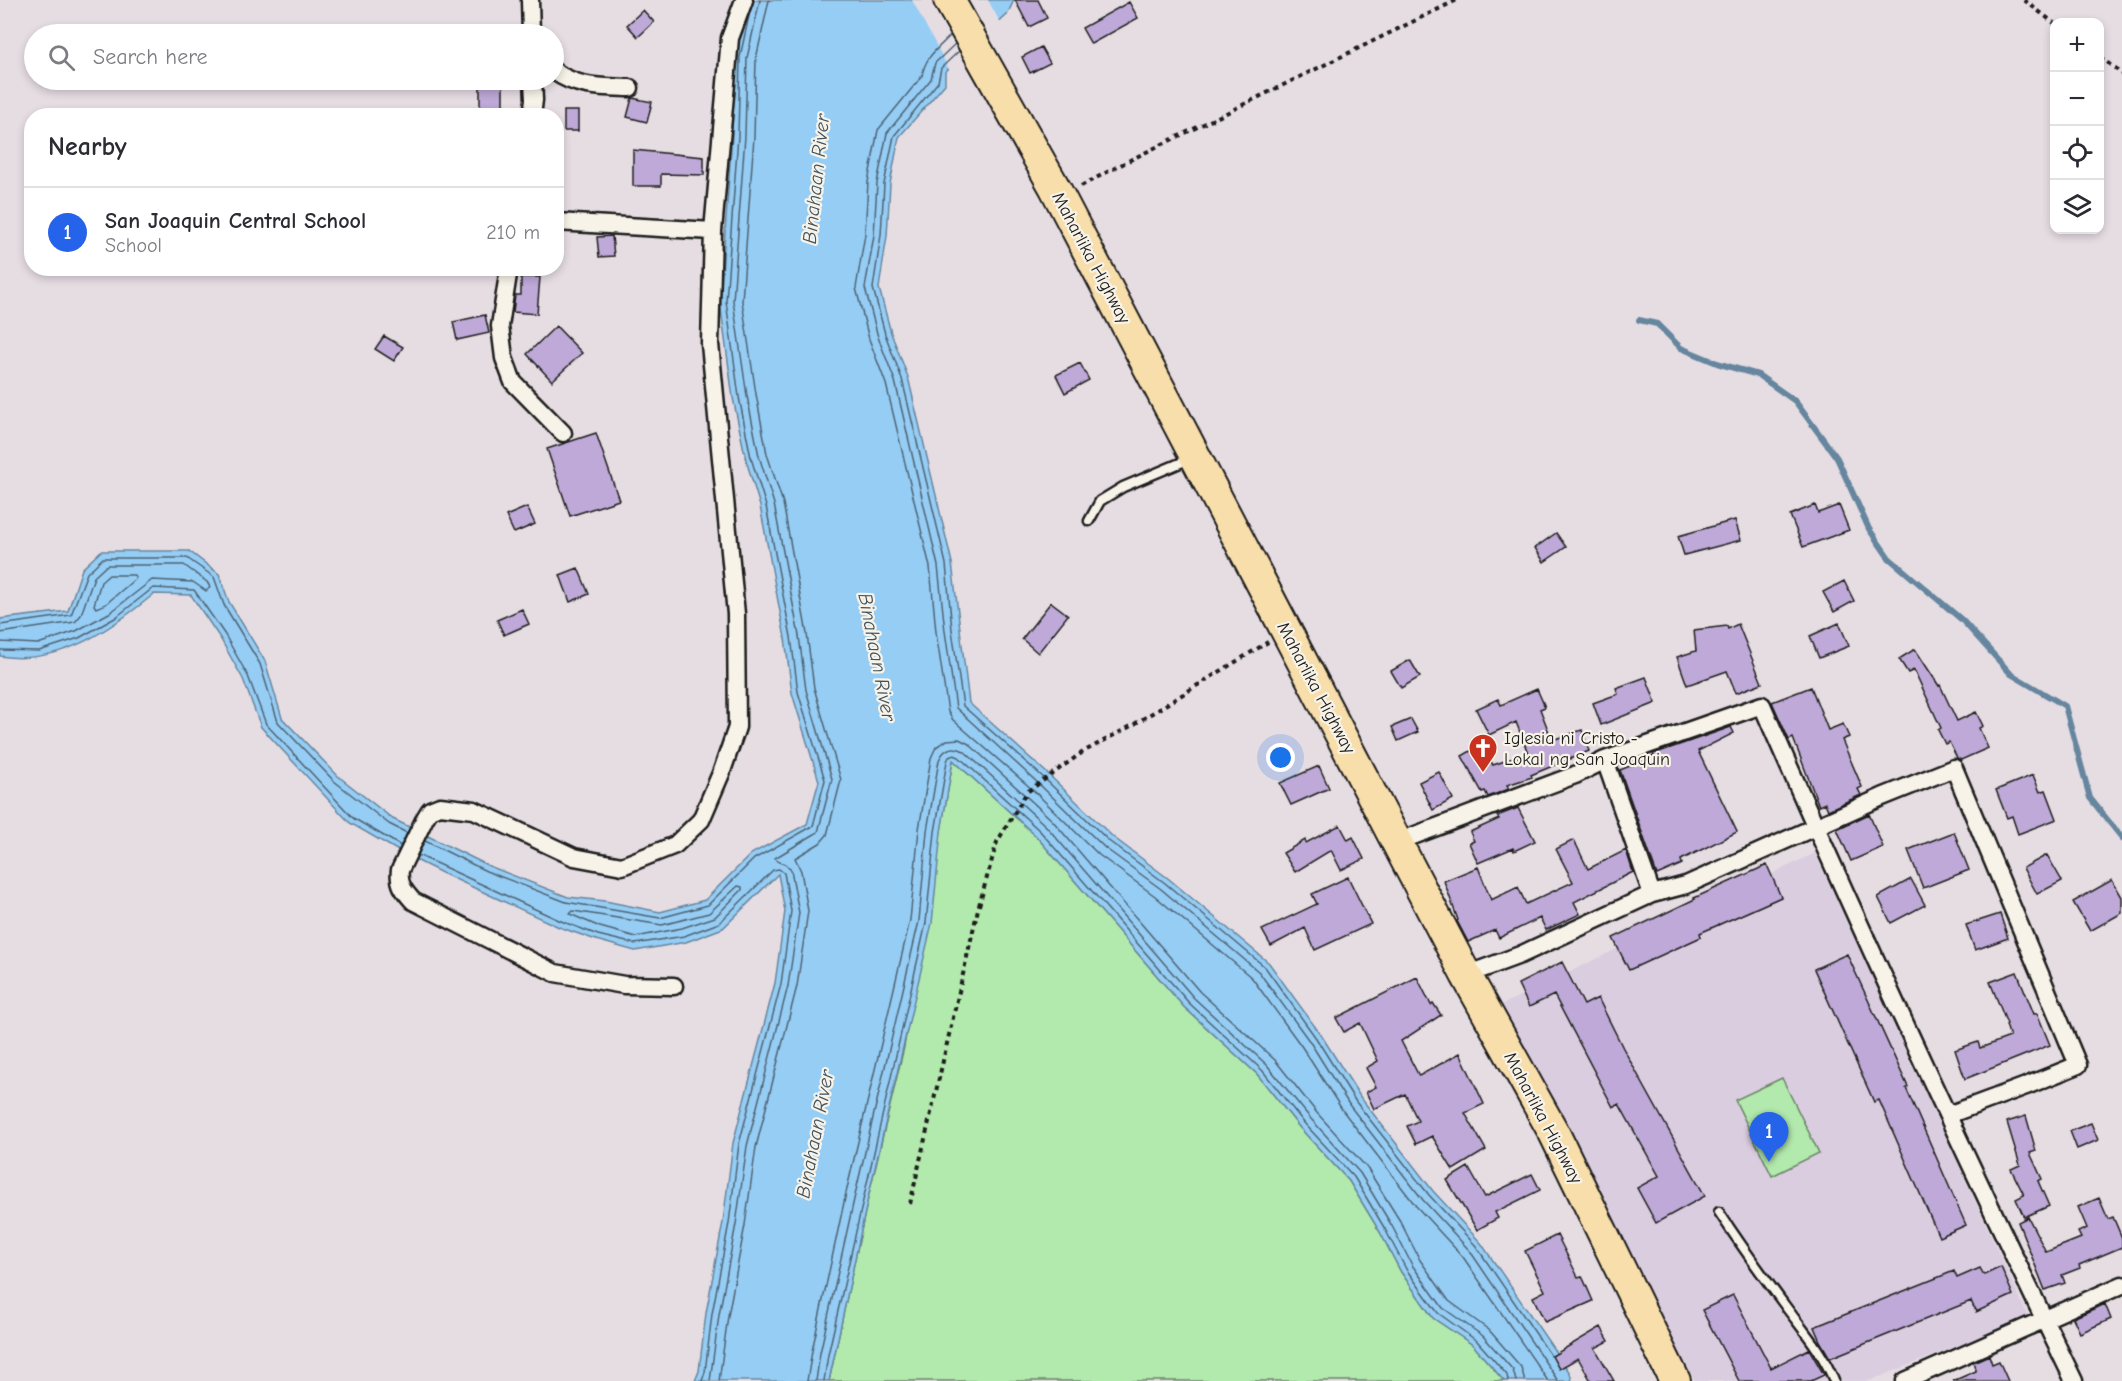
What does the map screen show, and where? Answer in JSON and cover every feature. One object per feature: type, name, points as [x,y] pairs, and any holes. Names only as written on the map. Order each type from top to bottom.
[{"type":"highway","name":"Maharlika Highway","points":[[949,0],[1059,197],[1466,975],[1554,1133],[1675,1381]]},
{"type":"street","points":[[530,0],[531,24]]},
{"type":"street","points":[[674,986],[624,985],[555,973],[413,901],[399,879],[400,870],[425,818],[430,810],[440,806],[474,810],[574,857],[622,866],[675,845],[701,820],[722,771],[737,727],[736,614],[710,344],[713,231],[730,38],[744,0]]},
{"type":"street","points":[[564,78],[592,87],[630,88]]},
{"type":"street","points":[[533,108],[534,90]]},
{"type":"street","points":[[564,222],[713,231]]},
{"type":"street","points":[[507,276],[500,326],[504,358],[513,382],[563,433]]},
{"type":"street","points":[[1397,842],[1575,775],[1605,760],[1762,705],[1815,827],[2074,1381]]},
{"type":"street","points":[[1605,760],[1653,894]]},
{"type":"street","points":[[1466,975],[1520,955],[1653,894],[1686,885],[1882,797],[1954,768],[2078,1065],[1948,1115]]},
{"type":"street","points":[[1905,1381],[2122,1285]]},
{"type":"lane","points":[[1089,521],[1100,501],[1123,487],[1195,456]]},
{"type":"lane","points":[[1719,1212],[1816,1349],[1830,1370],[1834,1381]]},
{"type":"path","points":[[1059,197],[1457,0]]},
{"type":"path","points":[[2024,0],[2050,19]]},
{"type":"path","points":[[2104,60],[2122,74]]},
{"type":"path","points":[[910,1204],[978,909],[997,842],[1027,792],[1083,752],[1286,631]]},
{"type":"shaded area","points":[[1815,853],[2029,1318],[1869,1381],[1695,1381],[1501,1005]]},
{"type":"green space","points":[[953,760],[1036,836],[1184,1007],[1257,1074],[1300,1128],[1349,1181],[1401,1272],[1433,1318],[1473,1345],[1504,1381],[829,1381],[868,1198],[904,1047]]},
{"type":"green space","points":[[1782,1078],[1819,1153],[1772,1176],[1735,1100]]},
{"type":"water","name":"Binahaan River","points":[[747,0],[1014,0],[1007,15],[945,72],[945,84],[899,137],[890,184],[887,236],[879,288],[891,333],[908,377],[952,563],[969,703],[1048,774],[1113,837],[1169,879],[1269,963],[1321,1035],[1361,1098],[1433,1191],[1481,1243],[1570,1373],[1572,1381],[1504,1381],[1473,1345],[1433,1318],[1401,1272],[1349,1181],[1300,1128],[1257,1074],[1184,1007],[1036,836],[953,760],[941,832],[932,923],[868,1198],[829,1381],[695,1381],[699,1371],[706,1313],[723,1222],[733,1143],[775,983],[785,911],[778,874],[723,928],[686,942],[635,951],[559,927],[442,873],[350,823],[261,727],[243,679],[220,638],[191,595],[154,594],[102,632],[64,650],[22,658],[0,656],[0,619],[68,611],[82,569],[101,551],[189,551],[219,574],[229,602],[265,661],[282,718],[338,776],[393,819],[489,866],[568,897],[605,901],[660,912],[705,900],[751,854],[807,824],[819,781],[792,693],[785,638],[760,506],[746,460],[733,398],[720,302],[732,135],[734,56]]},
{"type":"pier","points":[[912,0],[988,0],[1001,24],[950,71]]},
{"type":"building","points":[[1015,0],[1038,0],[1047,18],[1029,27]]},
{"type":"building","points":[[1129,2],[1138,18],[1091,44],[1082,28]]},
{"type":"building","points":[[643,10],[654,22],[638,37],[627,25]]},
{"type":"building","points":[[1041,47],[1050,63],[1030,73],[1022,57]]},
{"type":"building","points":[[480,90],[503,90],[503,108],[480,108]]},
{"type":"building","points":[[632,98],[652,102],[647,122],[627,117]]},
{"type":"building","points":[[564,111],[578,111],[578,131],[564,131]]},
{"type":"building","points":[[633,150],[704,157],[704,175],[661,174],[661,186],[633,186]]},
{"type":"building","points":[[612,236],[614,256],[599,257],[597,237]]},
{"type":"building","points":[[521,277],[540,277],[537,314],[513,312],[515,295],[521,295]]},
{"type":"building","points":[[485,315],[489,333],[457,340],[453,322]]},
{"type":"building","points":[[556,326],[582,353],[552,381],[527,354]]},
{"type":"building","points":[[384,336],[403,347],[394,361],[375,349]]},
{"type":"building","points":[[1080,363],[1089,380],[1065,393],[1056,375]]},
{"type":"building","points":[[596,433],[619,500],[570,516],[547,449]]},
{"type":"building","points":[[1815,505],[1818,513],[1839,505],[1849,530],[1803,547],[1790,515]]},
{"type":"building","points":[[527,507],[535,524],[514,533],[506,516]]},
{"type":"building","points":[[1735,520],[1741,540],[1684,555],[1678,536]]},
{"type":"building","points":[[1556,533],[1566,547],[1544,562],[1535,548]]},
{"type":"building","points":[[578,568],[589,594],[570,602],[560,575]]},
{"type":"building","points":[[1844,581],[1854,601],[1834,612],[1823,592]]},
{"type":"building","points":[[1051,602],[1068,615],[1038,653],[1022,639]]},
{"type":"building","points":[[522,609],[529,624],[504,635],[497,620]]},
{"type":"building","points":[[1839,623],[1849,646],[1819,658],[1810,636]]},
{"type":"building","points":[[1738,624],[1762,683],[1736,693],[1727,671],[1687,685],[1677,657],[1696,651],[1694,630],[1727,626],[1728,629]]},
{"type":"building","points":[[1915,649],[1940,685],[1957,721],[1976,712],[1983,726],[1979,728],[1988,748],[1961,760],[1957,758],[1949,742],[1945,744],[1938,730],[1941,728],[1914,670],[1908,673],[1899,659]]},
{"type":"building","points":[[1410,660],[1420,677],[1401,688],[1391,671]]},
{"type":"building","points":[[1646,677],[1656,703],[1601,725],[1593,703],[1618,694],[1616,688]]},
{"type":"building","points":[[1811,687],[1828,730],[1843,724],[1849,737],[1842,740],[1862,787],[1858,789],[1861,795],[1828,810],[1825,803],[1819,806],[1793,738],[1789,740],[1772,702]]},
{"type":"building","points":[[1537,689],[1545,707],[1540,709],[1552,740],[1582,730],[1589,751],[1531,775],[1532,777],[1507,785],[1509,789],[1488,797],[1485,791],[1482,792],[1462,756],[1481,745],[1493,765],[1528,753],[1516,722],[1489,735],[1476,709],[1498,699],[1501,705]]},
{"type":"building","points":[[1411,719],[1418,732],[1398,741],[1392,727]]},
{"type":"building","points":[[1731,727],[1734,733],[1698,751],[1737,832],[1681,860],[1682,864],[1657,875],[1620,770],[1654,756],[1653,754]]},
{"type":"building","points":[[1319,766],[1329,788],[1291,805],[1280,783]]},
{"type":"building","points":[[1439,772],[1453,799],[1433,810],[1419,782]]},
{"type":"building","points":[[2033,775],[2040,792],[2046,790],[2057,819],[2018,834],[2012,816],[2007,818],[1996,790]]},
{"type":"building","points":[[1518,808],[1535,841],[1478,863],[1469,843],[1474,841],[1470,832],[1499,819],[1497,816]]},
{"type":"building","points":[[1869,814],[1883,847],[1851,861],[1837,829]]},
{"type":"building","points":[[1340,825],[1348,840],[1353,837],[1364,859],[1341,870],[1331,850],[1295,872],[1283,853],[1305,840],[1306,843]]},
{"type":"building","points":[[1954,832],[1969,870],[1923,888],[1908,850]]},
{"type":"building","points":[[1574,840],[1588,869],[1626,850],[1633,872],[1574,902],[1580,914],[1546,930],[1540,918],[1499,938],[1495,930],[1468,942],[1457,921],[1444,881],[1478,867],[1491,900],[1518,887],[1526,904],[1573,882],[1556,849]]},
{"type":"building","points":[[2047,855],[2062,881],[2037,894],[2023,868]]},
{"type":"building","points":[[1767,865],[1781,897],[1700,933],[1701,937],[1629,970],[1613,938]]},
{"type":"building","points":[[1348,877],[1371,924],[1315,950],[1305,928],[1271,946],[1262,930],[1317,904],[1312,894]]},
{"type":"building","points":[[1911,879],[1925,905],[1891,923],[1878,897]]},
{"type":"building","points":[[2112,880],[2122,897],[2122,913],[2090,931],[2073,902]]},
{"type":"building","points":[[2000,914],[2008,938],[1975,950],[1966,925]]},
{"type":"building","points":[[1847,954],[1908,1087],[1906,1088],[1966,1225],[1939,1237],[1879,1100],[1874,1102],[1814,969]]},
{"type":"building","points":[[1562,962],[1584,1005],[1598,998],[1705,1196],[1656,1223],[1637,1188],[1659,1176],[1619,1104],[1613,1107],[1554,995],[1529,1007],[1518,984]]},
{"type":"building","points":[[2017,972],[2034,1014],[2037,1013],[2050,1045],[1965,1079],[1955,1050],[1978,1042],[1980,1048],[2010,1037],[1990,982]]},
{"type":"building","points":[[1417,977],[1431,1005],[1433,1003],[1441,1015],[1401,1041],[1419,1076],[1460,1053],[1484,1104],[1465,1113],[1486,1150],[1453,1170],[1432,1136],[1416,1144],[1407,1126],[1418,1121],[1405,1094],[1374,1109],[1366,1092],[1376,1087],[1366,1068],[1378,1061],[1360,1023],[1344,1032],[1336,1018]]},
{"type":"building","points":[[2026,1116],[2036,1151],[2030,1153],[2042,1179],[2038,1181],[2049,1206],[2024,1217],[2016,1199],[2024,1195],[2011,1169],[2020,1165],[2007,1122]]},
{"type":"building","points":[[2091,1123],[2098,1140],[2077,1149],[2070,1131]]},
{"type":"building","points":[[1468,1167],[1485,1197],[1532,1174],[1540,1190],[1495,1212],[1498,1218],[1477,1230],[1447,1180]]},
{"type":"building","points":[[2099,1198],[2108,1219],[2113,1217],[2122,1238],[2122,1247],[2079,1265],[2080,1268],[2062,1275],[2065,1283],[2045,1290],[2018,1222],[2028,1217],[2046,1252],[2081,1238],[2078,1232],[2087,1228],[2078,1207]]},
{"type":"building","points":[[1557,1235],[1578,1277],[1582,1276],[1593,1301],[1545,1322],[1533,1297],[1545,1291],[1525,1251]]},
{"type":"building","points":[[2001,1267],[2013,1295],[1976,1312],[1971,1301],[1830,1358],[1814,1327],[1954,1271],[1957,1278],[1980,1268],[1984,1275]]},
{"type":"building","points":[[1733,1295],[1771,1368],[1809,1349],[1824,1375],[1811,1381],[1739,1381],[1702,1310]]},
{"type":"building","points":[[2105,1304],[2111,1319],[2080,1333],[2073,1318]]},
{"type":"building","points":[[1601,1327],[1609,1341],[1595,1348],[1614,1381],[1591,1381],[1578,1358],[1559,1369],[1552,1356]]},
{"type":"building","points":[[1989,1355],[1992,1364],[1999,1361],[2008,1381],[1953,1381],[1976,1371],[1973,1362]]},
{"type":"waterway","points":[[1639,320],[1657,324],[1681,348],[1717,363],[1758,375],[1795,401],[1837,458],[1869,529],[1889,558],[1962,620],[2011,674],[2065,706],[2090,798],[2122,838]]},
{"type":"place","name":"Iglesia ni Cristo - Lokal ng San Joaquin","points":[[1483,774]]},
{"type":"place","name":"San Joaquin Central School","points":[[1769,1162]]}]
